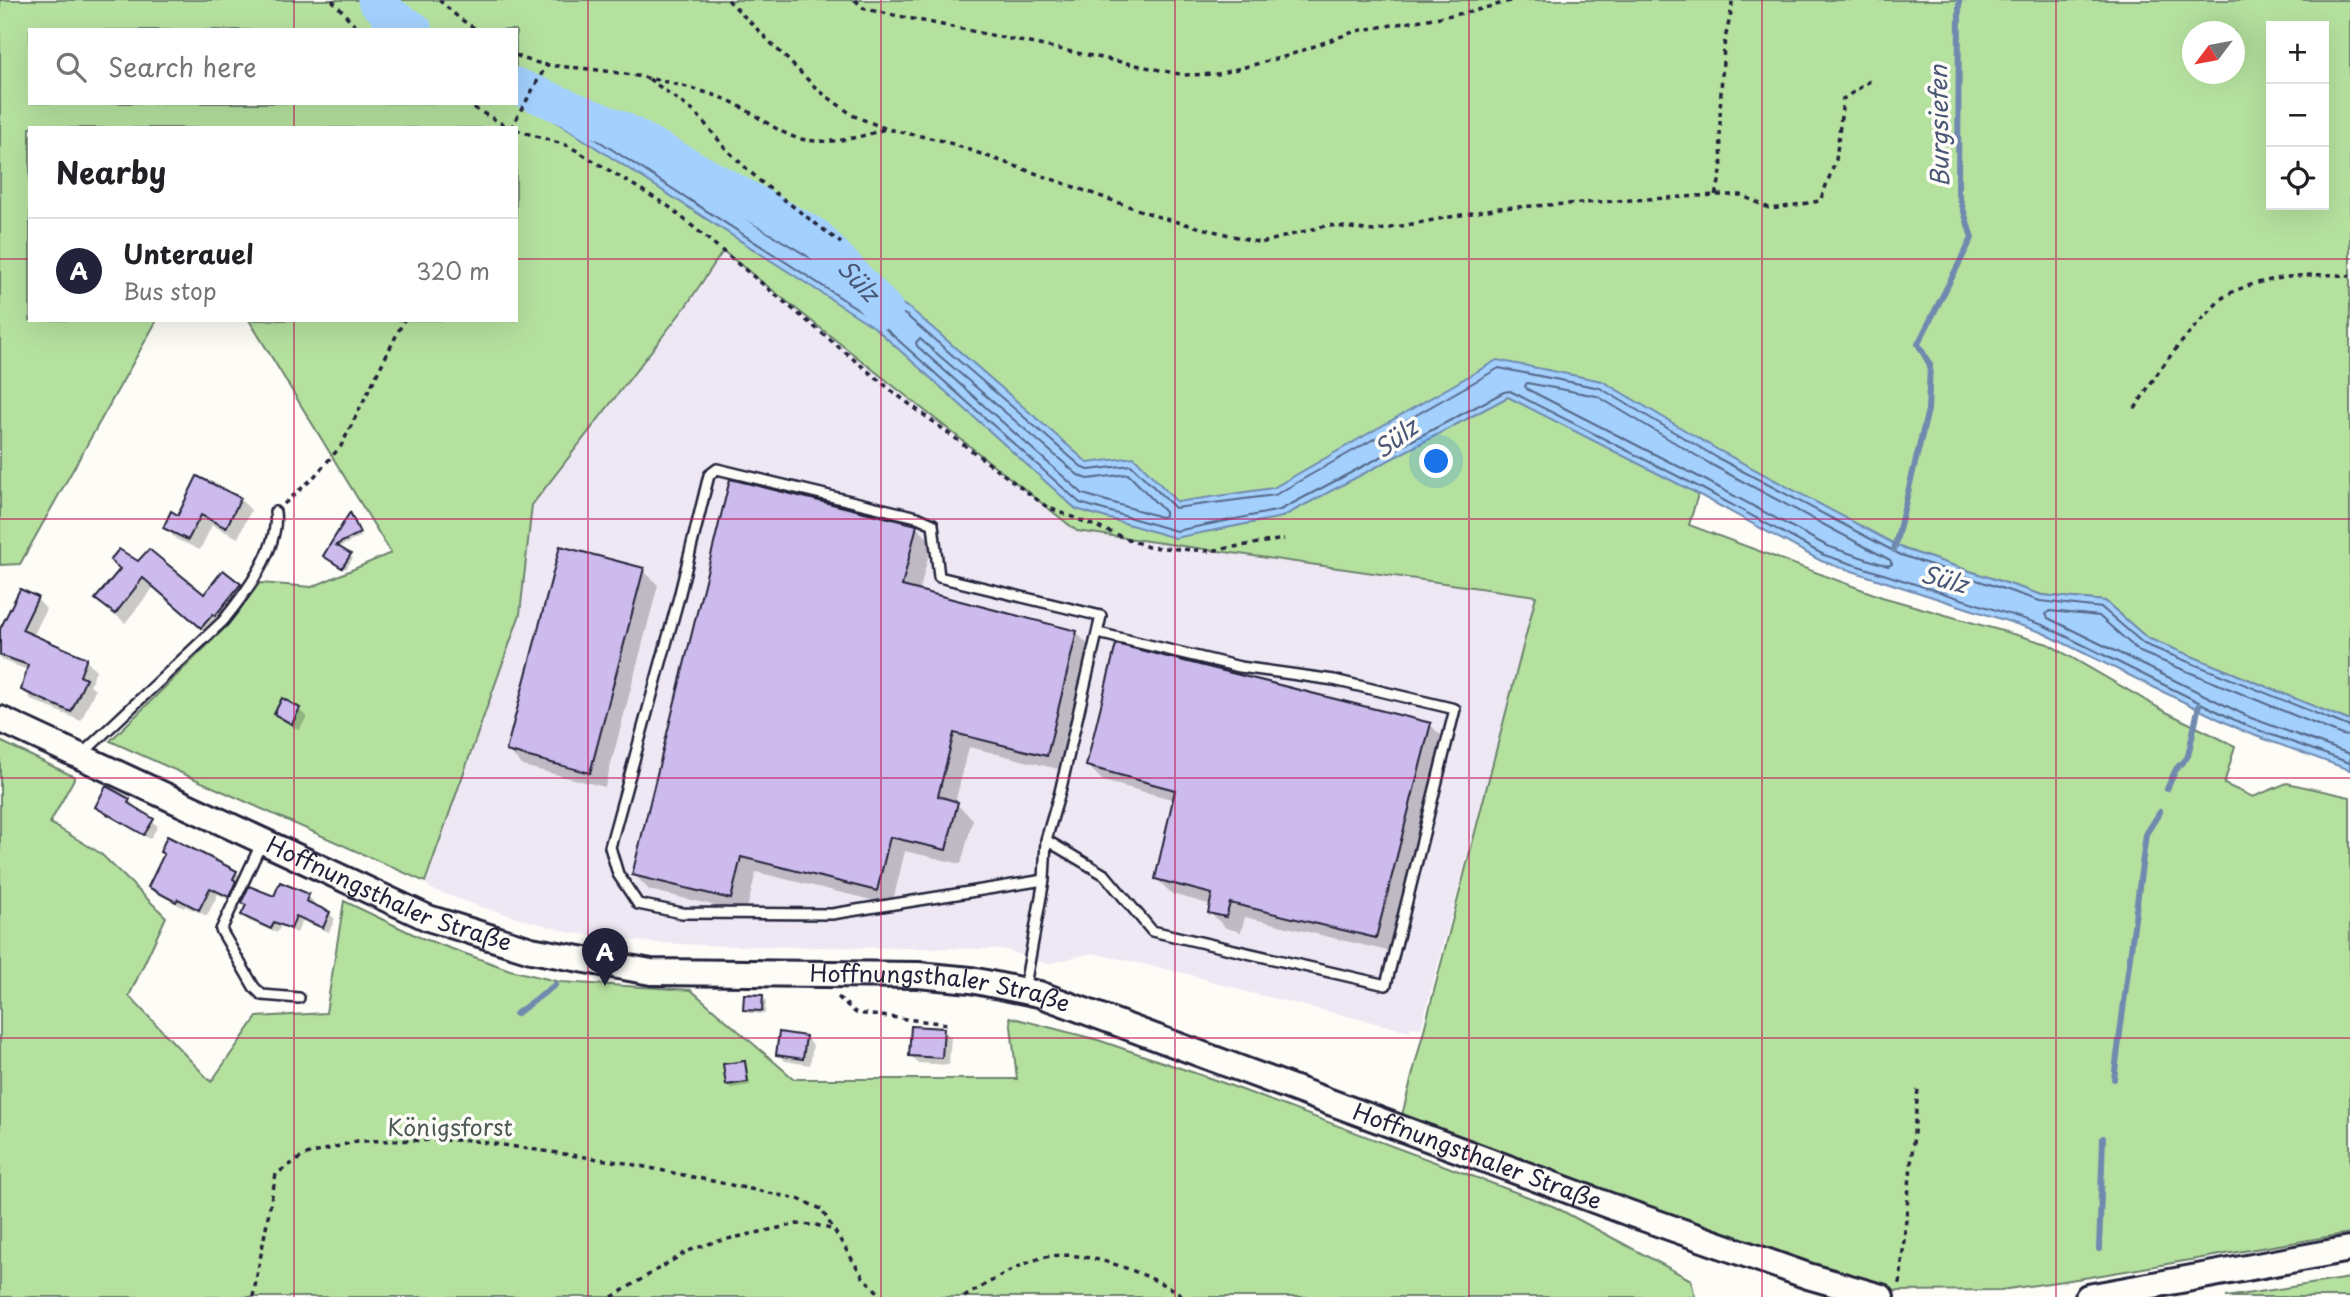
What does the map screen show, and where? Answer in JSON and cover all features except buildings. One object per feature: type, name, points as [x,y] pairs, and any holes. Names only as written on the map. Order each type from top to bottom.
[{"type":"main road","name":"Hoffnungsthaler Straße","points":[[0,719],[428,918],[531,950],[651,972],[918,975],[971,980],[1024,990],[1053,998],[1629,1213],[1808,1276],[1881,1297]]},
{"type":"main road","points":[[2088,1297],[2350,1249]]},
{"type":"lane","points":[[1024,990],[1044,880],[1046,840],[1060,792],[1101,616],[939,577],[933,524],[917,517],[717,469],[709,475],[679,597],[610,847],[618,874],[638,904],[682,913],[832,914],[1044,880]]},
{"type":"lane","points":[[80,756],[229,614],[254,578],[272,542],[277,525],[275,512]]},
{"type":"lane","points":[[1046,840],[1105,875],[1152,931],[1386,985],[1455,709],[1334,680],[1240,667],[1098,633]]},
{"type":"lane","points":[[262,842],[221,930],[254,987],[262,995],[299,998]]},
{"type":"path","points":[[332,0],[357,28]]},
{"type":"path","points":[[439,0],[474,28]]},
{"type":"path","points":[[728,0],[818,90],[854,116],[887,129],[943,141],[1162,218],[1262,243],[1328,225],[1374,231],[1499,208],[1715,195],[1741,195],[1771,209],[1820,201],[1836,160],[1843,99],[1870,81]]},
{"type":"path","points":[[855,0],[865,9],[1184,75],[1217,74],[1287,56],[1356,31],[1457,14],[1514,0]]},
{"type":"path","points":[[1715,195],[1723,173],[1721,91],[1724,44],[1732,14],[1732,0]]},
{"type":"path","points":[[518,56],[546,66],[648,78],[723,97],[799,139],[855,139],[887,129]]},
{"type":"path","points":[[511,126],[546,66]]},
{"type":"path","points":[[648,78],[696,113],[727,150],[761,182],[841,243]]},
{"type":"path","points":[[469,105],[506,126]]},
{"type":"path","points":[[518,131],[569,146],[668,206],[892,391],[1047,507],[1148,547],[1209,551],[1283,539]]},
{"type":"path","points":[[2136,409],[2163,365],[2186,336],[2224,297],[2268,280],[2326,273],[2350,276]]},
{"type":"path","points":[[275,512],[313,478],[341,446],[403,322]]},
{"type":"path","points":[[815,972],[832,992],[856,1013],[948,1024]]},
{"type":"path","points":[[1898,1297],[1918,1089]]},
{"type":"path","points":[[253,1297],[276,1174],[303,1156],[357,1141],[468,1140],[626,1163],[798,1199],[821,1209],[863,1277],[883,1297]]},
{"type":"path","points":[[612,1297],[688,1251],[714,1242],[797,1224],[834,1230]]},
{"type":"path","points":[[964,1297],[1024,1265],[1044,1257],[1060,1256],[1120,1267],[1150,1278],[1185,1297]]},
{"type":"shaded area","points":[[722,250],[1077,531],[1537,596],[1421,1028],[1411,1027],[1409,1031],[1247,992],[1188,974],[1092,953],[1047,964],[1003,949],[654,943],[572,933],[481,907],[431,889],[425,882],[520,614],[532,505],[686,306]]},
{"type":"green space","points":[[0,0],[2350,0],[2350,721],[2147,638],[2105,601],[2042,595],[1904,549],[1698,494],[1689,525],[1882,597],[2048,644],[2166,712],[2235,746],[2224,784],[2253,797],[2287,783],[2350,797],[2350,1233],[2001,1290],[1896,1291],[1806,1265],[1401,1119],[1536,596],[1077,531],[723,251],[686,306],[532,505],[520,614],[425,882],[110,741],[227,626],[260,583],[312,587],[391,553],[250,322],[518,322],[518,126],[28,126],[28,322],[156,322],[20,564],[0,565]]},
{"type":"green space","name":"Königsforst","points":[[0,741],[75,777],[50,823],[100,853],[166,917],[129,996],[211,1082],[257,1017],[326,1013],[344,901],[419,937],[510,970],[560,982],[691,990],[794,1079],[1017,1079],[1010,1017],[1098,1040],[1218,1081],[1555,1207],[1691,1280],[1695,1297],[0,1297]]},
{"type":"green space","points":[[2350,1278],[2350,1297],[2226,1297]]},
{"type":"water","points":[[547,81],[768,224],[912,310],[1088,463],[1134,457],[1177,502],[1273,488],[1497,360],[1602,381],[1720,451],[1904,549],[2042,595],[2105,601],[2147,638],[2350,721],[2350,770],[2245,732],[2041,632],[1821,561],[1698,494],[1508,397],[1282,517],[1175,538],[1076,509],[874,327],[533,107]]},
{"type":"waterway","name":"Sülz","points":[[376,0],[391,16],[411,28]]},
{"type":"waterway","name":"Burgsiefen","points":[[1894,550],[1928,410],[1930,365],[1918,344],[1972,238],[1958,192],[1959,0]]},
{"type":"waterway","name":"Sülz","points":[[518,87],[622,130],[816,237],[885,310]]},
{"type":"waterway","points":[[2167,789],[2176,769],[2188,756],[2199,705]]},
{"type":"waterway","points":[[2114,1079],[2146,834],[2160,812]]},
{"type":"waterway","points":[[516,1014],[555,985]]},
{"type":"waterway","points":[[2099,1249],[2103,1138]]},
{"type":"place","name":"Unterauel","points":[[605,986]]}]
